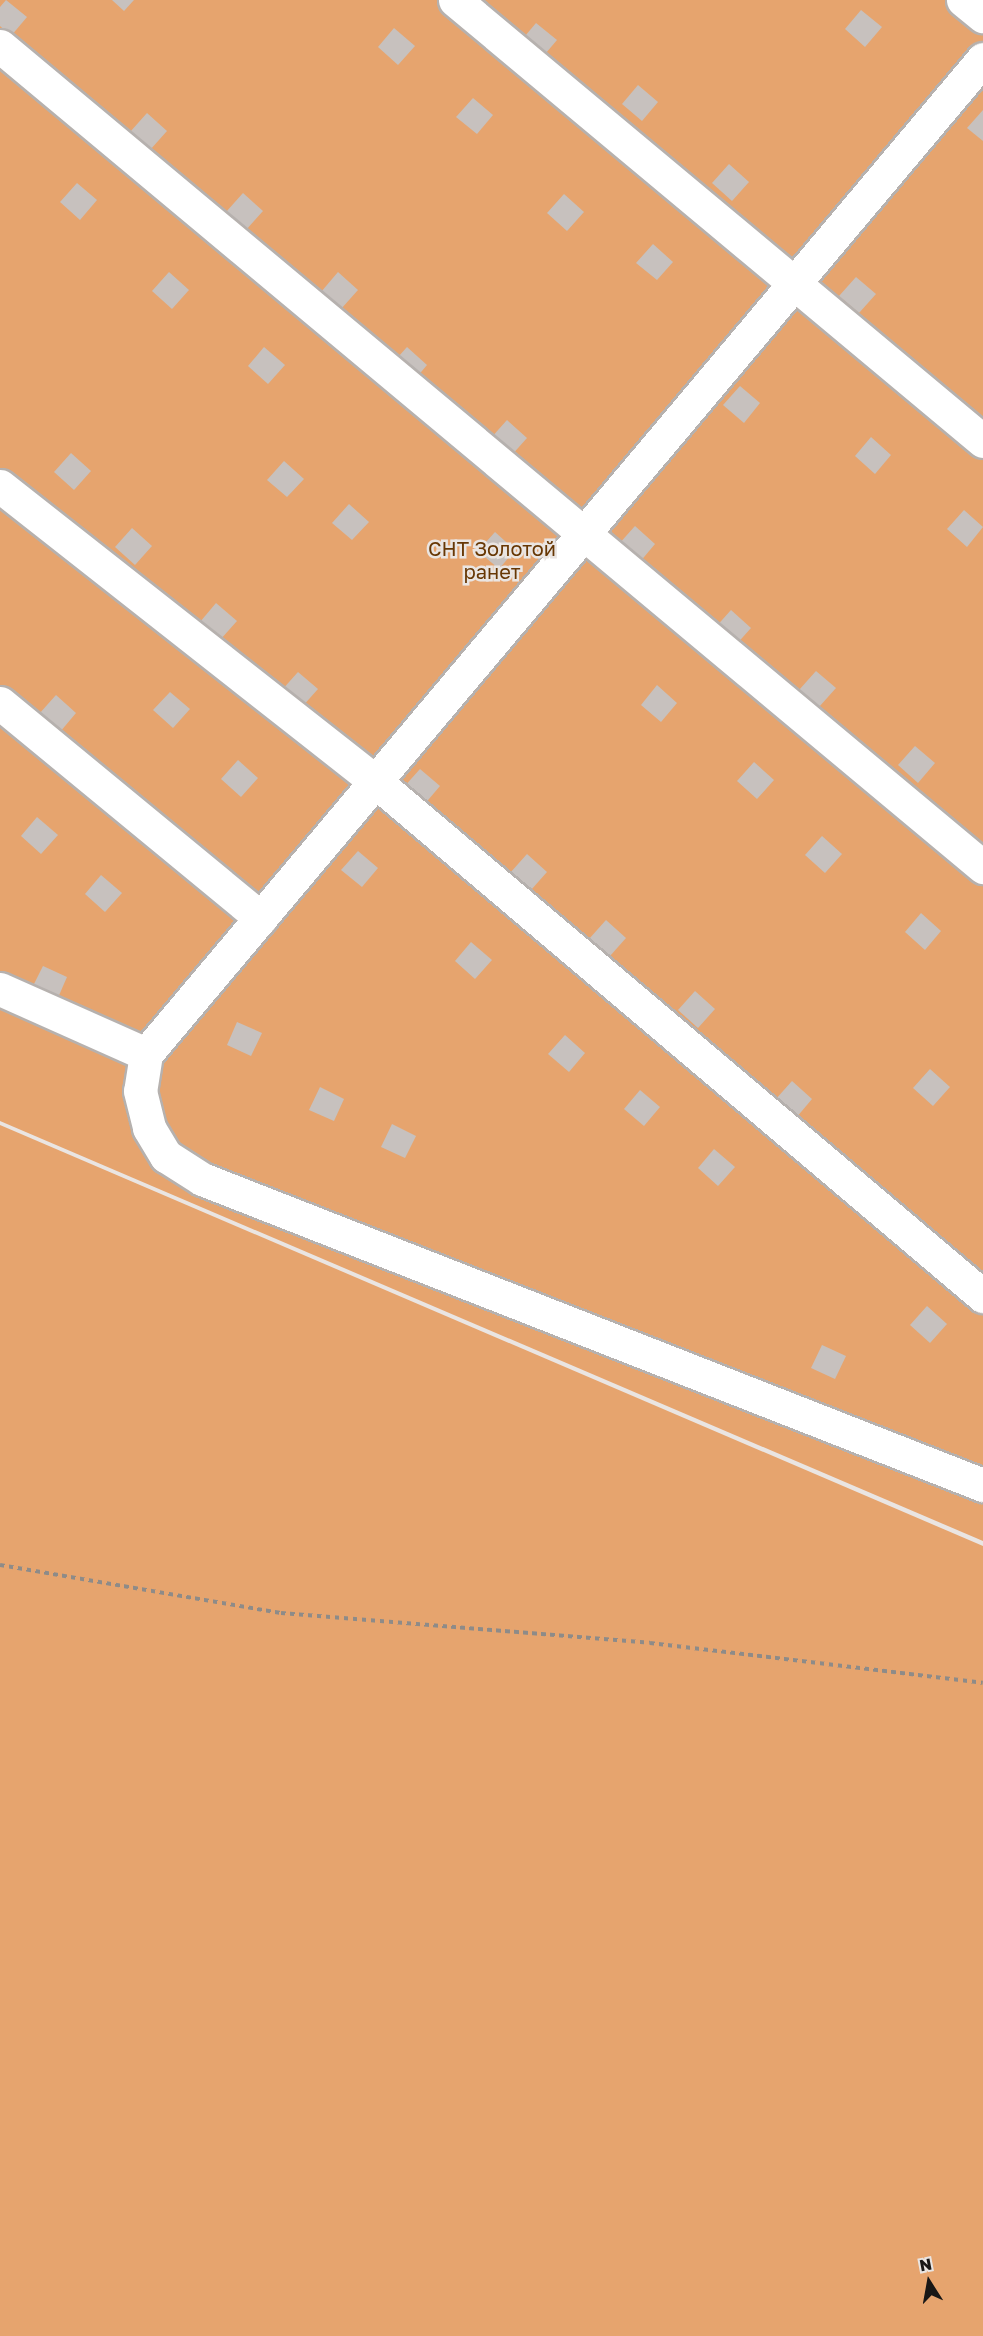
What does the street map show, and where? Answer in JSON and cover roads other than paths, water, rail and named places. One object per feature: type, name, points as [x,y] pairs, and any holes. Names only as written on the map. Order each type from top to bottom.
[{"type":"street","points":[[455,0],[983,441]]},
{"type":"street","points":[[963,0],[983,16]]},
{"type":"street","points":[[0,46],[983,867]]},
{"type":"street","points":[[983,59],[146,1054],[140,1091],[149,1128],[166,1156],[202,1179],[983,1485]]},
{"type":"street","points":[[0,486],[375,781],[983,1296]]},
{"type":"street","points":[[0,703],[261,918]]},
{"type":"street","points":[[0,989],[146,1054]]},
{"type":"park label","name":"СНТ Золотой ранет","points":[[492,560]]}]
